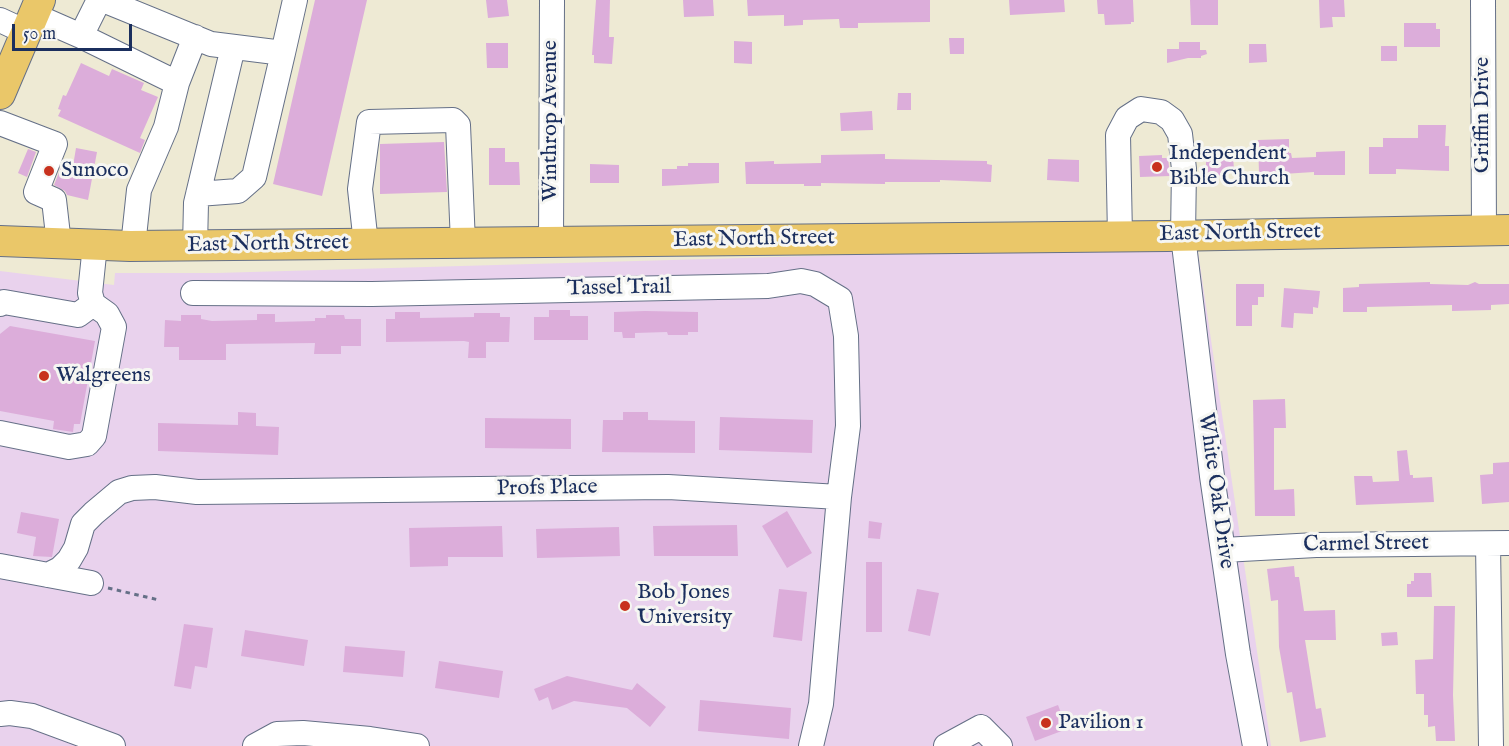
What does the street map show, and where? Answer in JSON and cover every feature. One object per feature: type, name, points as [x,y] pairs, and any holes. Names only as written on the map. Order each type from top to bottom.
[{"type":"main road","points":[[0,94],[25,17]]},
{"type":"main road","name":"East North Street","points":[[0,241],[195,246],[1183,236],[1497,230]]},
{"type":"street","points":[[81,36],[101,0],[211,44],[283,53]]},
{"type":"street","points":[[198,194],[238,191],[254,177],[295,0]]},
{"type":"street","name":"Winthrop Avenue","points":[[551,242],[552,0]]},
{"type":"street","name":"Griffin Drive","points":[[1483,0],[1497,230]]},
{"type":"street","points":[[25,17],[81,36],[177,83]]},
{"type":"street","points":[[133,246],[139,190],[166,127],[177,83],[195,37]]},
{"type":"street","points":[[195,246],[198,194],[233,47]]},
{"type":"street","name":"White Oak Drive","points":[[1120,236],[1118,135],[1127,118],[1141,109],[1161,112],[1172,120],[1180,134],[1184,170],[1183,236],[1211,465],[1238,654],[1255,746]]},
{"type":"street","points":[[366,244],[360,189],[369,122],[453,120],[458,125],[463,243]]},
{"type":"street","points":[[0,123],[55,144],[36,192],[54,200],[59,244]]},
{"type":"street","points":[[0,433],[69,447],[87,444],[94,436],[114,327],[107,314],[93,304],[90,293],[95,245]]},
{"type":"street","name":"Tassel Trail","points":[[193,293],[384,294],[768,286],[801,281],[815,284],[840,299],[846,336],[848,426],[839,497]]},
{"type":"street","points":[[0,304],[3,302],[78,315],[93,304]]},
{"type":"street","name":"Profs Place","points":[[48,575],[60,569],[69,560],[76,548],[82,524],[119,492],[132,488],[209,492],[668,487],[839,497]]},
{"type":"street","points":[[811,746],[821,704],[839,497]]},
{"type":"street","points":[[1491,746],[1498,543]]},
{"type":"street","name":"Carmel Street","points":[[1223,550],[1316,545],[1498,543]]},
{"type":"street","points":[[0,566],[91,583]]},
{"type":"street","points":[[0,714],[32,716],[113,746]]},
{"type":"street","points":[[946,746],[981,728],[1000,746]]},
{"type":"street","points":[[255,746],[277,734],[303,733],[417,746]]},
{"type":"path","points":[[91,583],[159,600]]},
{"type":"shaded area","name":"Bob Jones University","points":[[1197,245],[1271,746],[0,746],[0,271],[114,285],[115,273],[216,273]]},
{"type":"building","points":[[315,0],[367,0],[322,196],[273,184]]},
{"type":"building","points":[[486,0],[507,0],[509,16],[488,18]]},
{"type":"building","points":[[596,0],[610,0],[609,37],[614,37],[612,64],[594,63],[594,55],[592,55]]},
{"type":"building","points":[[683,0],[713,0],[714,16],[684,17]]},
{"type":"building","points":[[747,0],[930,0],[930,22],[858,23],[858,28],[840,28],[839,19],[803,20],[803,25],[784,26],[784,15],[748,16]]},
{"type":"building","points":[[1009,0],[1064,0],[1065,12],[1010,15]]},
{"type":"building","points":[[1097,0],[1133,0],[1134,22],[1105,25],[1104,14],[1098,14]]},
{"type":"building","points":[[1190,0],[1218,0],[1218,25],[1191,25]]},
{"type":"building","points":[[1319,0],[1344,0],[1345,17],[1332,17],[1333,27],[1320,28]]},
{"type":"building","points":[[1404,23],[1436,23],[1436,29],[1440,29],[1440,47],[1404,47]]},
{"type":"building","points":[[949,38],[964,38],[964,54],[950,54]]},
{"type":"building","points":[[734,41],[752,42],[752,64],[734,63]]},
{"type":"building","points":[[1179,42],[1200,42],[1200,50],[1206,50],[1207,54],[1201,58],[1188,58],[1167,63],[1167,49],[1179,49]]},
{"type":"building","points":[[486,43],[508,43],[508,68],[487,68]]},
{"type":"building","points":[[1249,44],[1266,44],[1267,62],[1249,63]]},
{"type":"building","points":[[1381,46],[1397,46],[1397,61],[1381,61]]},
{"type":"building","points":[[81,63],[109,76],[112,69],[144,83],[141,90],[158,97],[140,138],[145,140],[140,153],[58,116],[63,95],[66,96]]},
{"type":"building","points":[[898,93],[911,93],[911,110],[897,110]]},
{"type":"building","points":[[872,111],[873,130],[841,131],[840,113]]},
{"type":"building","points":[[1418,125],[1446,125],[1445,146],[1449,146],[1449,171],[1396,169],[1396,174],[1369,174],[1369,147],[1383,147],[1383,138],[1418,138]]},
{"type":"building","points":[[1289,139],[1289,153],[1292,158],[1316,157],[1316,152],[1345,151],[1345,175],[1314,175],[1314,172],[1267,175],[1267,173],[1259,173],[1258,140]]},
{"type":"building","points":[[444,142],[447,192],[380,194],[380,144]]},
{"type":"building","points":[[76,148],[97,152],[88,200],[67,195],[65,191],[54,185],[63,162],[73,166]]},
{"type":"building","points":[[489,148],[505,148],[505,162],[519,162],[520,185],[489,185]]},
{"type":"building","points":[[28,149],[36,152],[27,177],[18,173]]},
{"type":"building","points":[[1206,152],[1233,152],[1234,172],[1213,176],[1213,173],[1206,173]]},
{"type":"building","points":[[885,154],[885,159],[987,161],[987,164],[992,165],[991,182],[940,180],[940,182],[885,182],[885,184],[821,183],[821,186],[746,184],[745,162],[821,163],[821,155]]},
{"type":"building","name":"Independent Bible Church","points":[[1162,155],[1162,158],[1168,158],[1170,176],[1140,177],[1139,156]]},
{"type":"building","points":[[1048,159],[1079,160],[1079,182],[1047,180]]},
{"type":"building","points":[[688,163],[719,163],[719,183],[662,186],[662,169],[677,169],[677,166],[688,166]]},
{"type":"building","points":[[590,164],[619,165],[619,183],[590,183]]},
{"type":"building","points":[[1430,282],[1430,284],[1468,285],[1475,282],[1509,284],[1509,304],[1491,305],[1491,310],[1452,311],[1452,305],[1367,307],[1367,312],[1343,312],[1343,288],[1359,287],[1359,284]]},
{"type":"building","points":[[1236,284],[1264,284],[1264,297],[1258,297],[1258,305],[1252,305],[1252,326],[1236,326]]},
{"type":"building","points":[[1284,288],[1320,291],[1318,308],[1313,307],[1313,314],[1294,313],[1293,328],[1281,327]]},
{"type":"building","points":[[549,310],[570,310],[570,316],[588,316],[588,340],[534,340],[534,317],[549,317]]},
{"type":"building","points":[[395,312],[420,312],[420,318],[474,317],[474,313],[500,313],[500,317],[510,317],[509,342],[486,342],[486,358],[468,358],[469,342],[464,341],[386,342],[386,319],[395,319]]},
{"type":"building","points":[[614,312],[698,312],[698,332],[688,332],[688,335],[668,335],[667,332],[635,333],[635,338],[623,338],[622,332],[614,332]]},
{"type":"building","points":[[257,314],[275,314],[275,322],[315,321],[315,318],[326,318],[326,315],[344,315],[345,319],[361,319],[361,346],[341,346],[341,354],[314,354],[315,343],[226,344],[226,360],[179,360],[179,347],[164,347],[165,320],[181,321],[181,315],[201,315],[201,319],[212,321],[257,320]]},
{"type":"building","name":"Walgreens","points":[[10,326],[95,341],[80,424],[74,424],[73,432],[53,429],[54,421],[0,411],[0,334]]},
{"type":"building","points":[[1285,399],[1286,428],[1274,428],[1274,490],[1294,489],[1295,516],[1255,516],[1253,400]]},
{"type":"building","points":[[238,412],[256,413],[256,426],[279,427],[278,455],[158,451],[158,423],[238,425]]},
{"type":"building","points":[[623,412],[648,412],[648,420],[695,421],[695,453],[602,452],[603,420],[623,420]]},
{"type":"building","points":[[720,417],[813,420],[812,453],[719,450]]},
{"type":"building","points":[[485,418],[571,419],[571,449],[485,448]]},
{"type":"building","points":[[1407,450],[1410,475],[1413,475],[1413,478],[1432,477],[1434,502],[1356,505],[1354,476],[1372,476],[1373,482],[1399,481],[1397,451]]},
{"type":"building","points":[[1509,462],[1509,502],[1482,504],[1480,475],[1493,474],[1493,463]]},
{"type":"building","points":[[787,511],[812,553],[787,568],[762,526]]},
{"type":"building","points":[[21,512],[59,519],[52,557],[33,556],[36,537],[17,533]]},
{"type":"building","points":[[869,521],[882,523],[880,539],[868,538]]},
{"type":"building","points":[[737,525],[738,556],[654,556],[653,526]]},
{"type":"building","points":[[502,526],[503,557],[448,557],[448,566],[410,567],[409,528]]},
{"type":"building","points":[[619,527],[620,556],[537,558],[536,529]]},
{"type":"building","points":[[866,562],[882,562],[882,632],[866,632]]},
{"type":"building","points":[[1294,566],[1295,577],[1299,577],[1304,611],[1335,610],[1336,640],[1305,640],[1316,709],[1321,708],[1326,737],[1300,742],[1292,692],[1287,693],[1279,647],[1278,600],[1271,601],[1267,569]]},
{"type":"building","points":[[1414,573],[1431,573],[1432,597],[1407,597],[1407,584],[1414,581]]},
{"type":"building","points":[[779,589],[807,592],[802,641],[773,637]]},
{"type":"building","points":[[917,589],[939,593],[930,636],[908,631]]},
{"type":"building","points":[[1434,606],[1455,606],[1453,695],[1455,741],[1436,741],[1435,726],[1428,727],[1428,715],[1424,715],[1424,694],[1416,694],[1415,660],[1433,659]]},
{"type":"building","points":[[184,624],[213,628],[207,668],[195,666],[191,689],[174,686]]},
{"type":"building","points":[[245,630],[308,640],[304,666],[241,656]]},
{"type":"building","points":[[1397,632],[1398,645],[1382,646],[1381,633]]},
{"type":"building","points":[[345,646],[405,651],[403,677],[343,672]]},
{"type":"building","points":[[439,661],[503,671],[499,698],[435,688]]},
{"type":"building","points":[[567,676],[632,690],[637,683],[666,707],[650,727],[627,708],[574,701],[552,710],[548,697],[539,701],[534,689]]},
{"type":"building","points":[[700,700],[791,708],[789,739],[698,731]]},
{"type":"building","name":"Pavilion 1","points":[[1058,705],[1067,729],[1035,741],[1026,717]]},
{"type":"place","name":"Independent Bible Church","points":[[1157,167]]},
{"type":"place","name":"Sunoco","points":[[49,171]]},
{"type":"place","name":"Walgreens","points":[[44,376]]},
{"type":"place","name":"Bob Jones University","points":[[625,606]]},
{"type":"place","name":"Pavilion 1","points":[[1046,723]]}]
